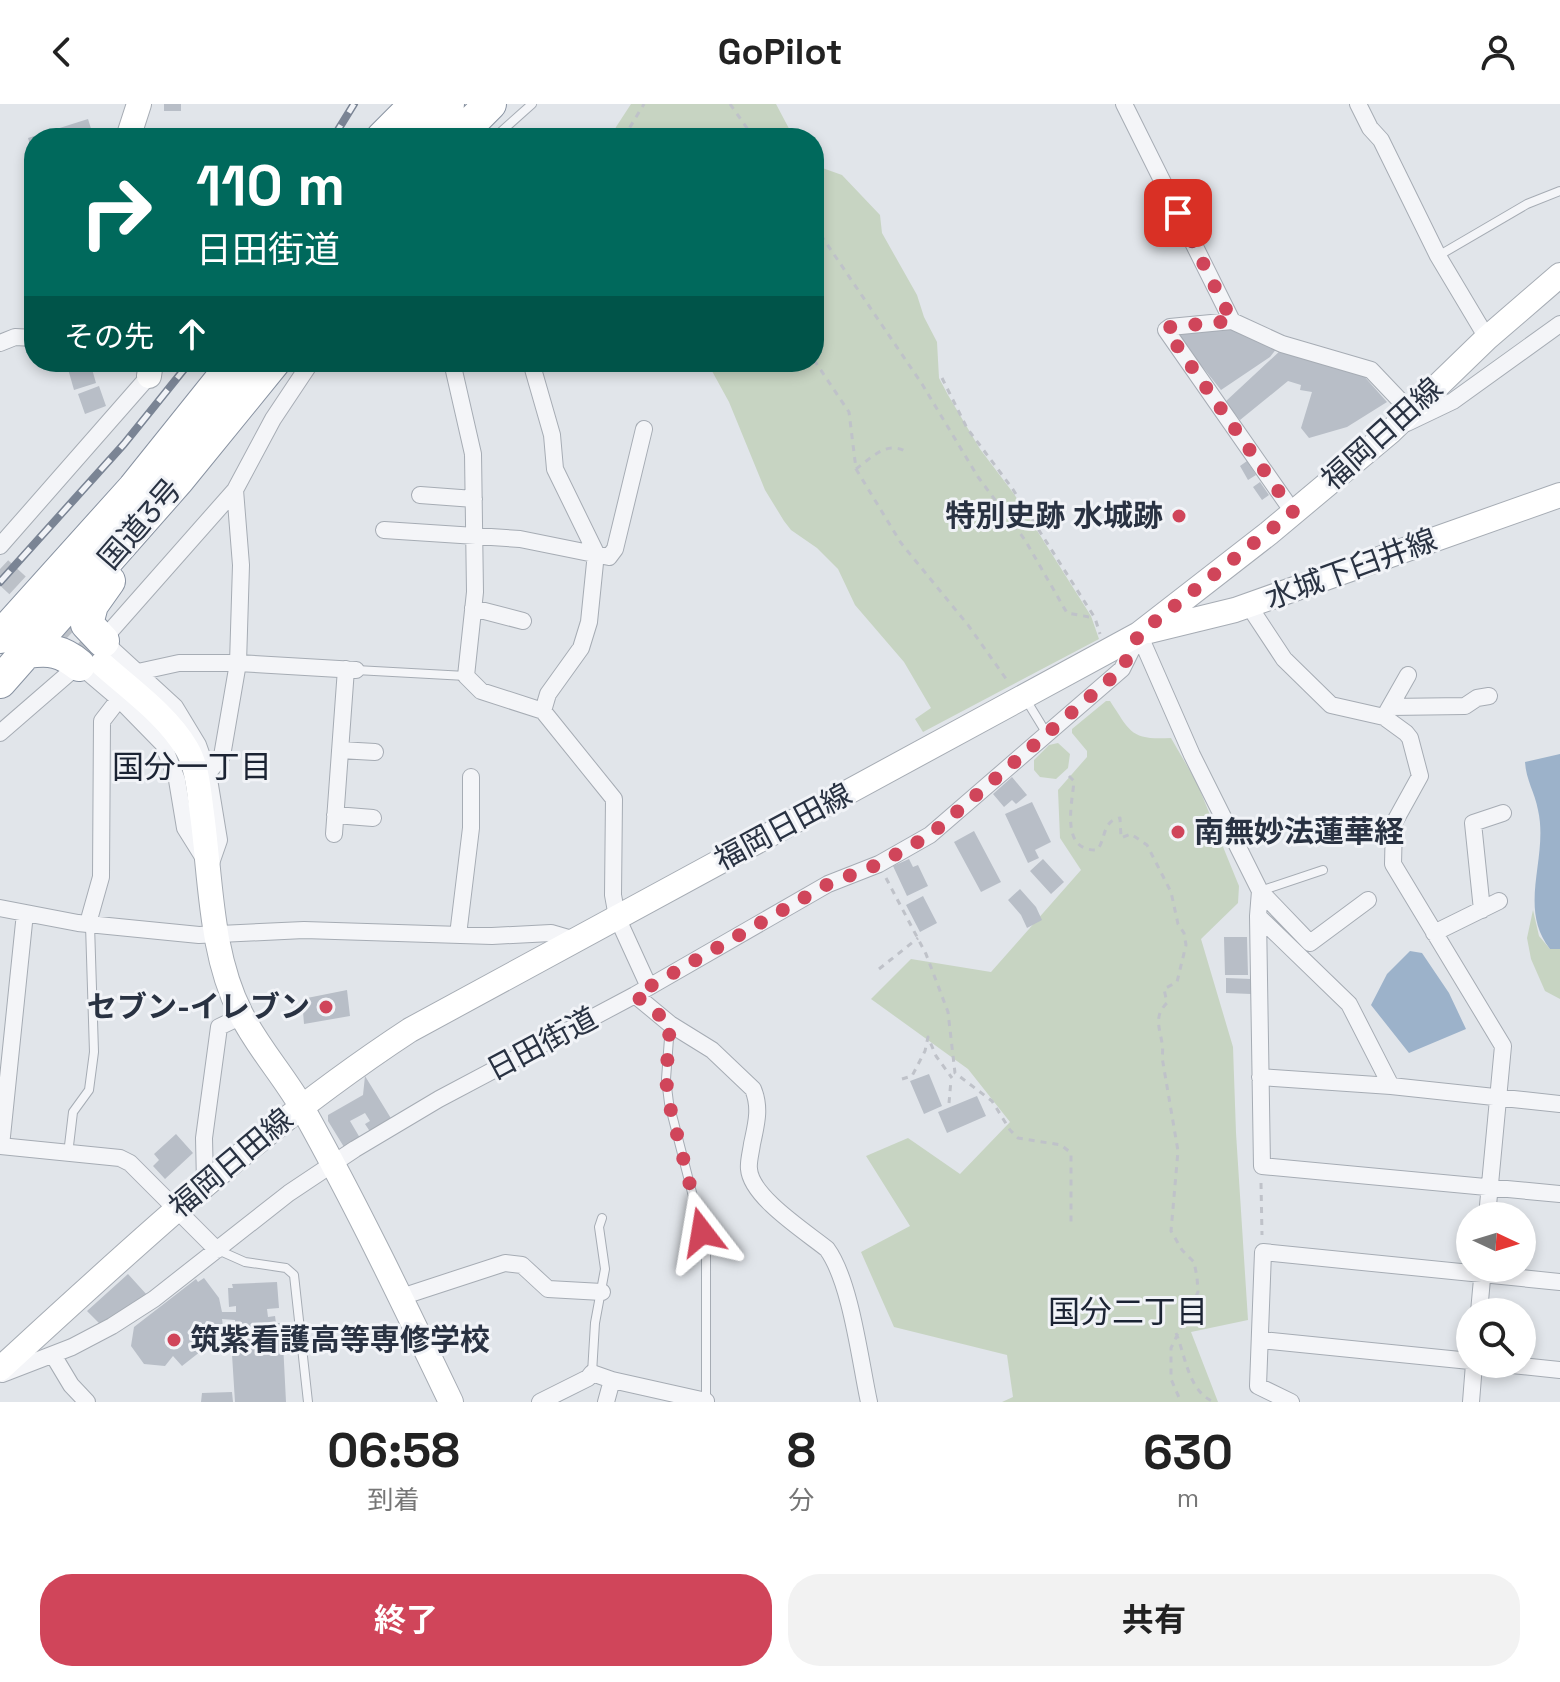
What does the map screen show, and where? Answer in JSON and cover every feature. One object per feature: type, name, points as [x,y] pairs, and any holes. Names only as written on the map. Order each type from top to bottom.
[{"type":"highway","points":[[392,128],[416,104]]},
{"type":"highway","points":[[425,128],[448,104]]},
{"type":"highway","points":[[466,128],[490,104]]},
{"type":"highway","points":[[490,128],[507,104]]},
{"type":"highway","name":"国道3号","points":[[0,637],[134,488],[227,372]]},
{"type":"highway","name":"国道3号","points":[[0,682],[178,480],[266,372]]},
{"type":"highway","points":[[28,652],[54,650],[67,656],[95,657],[87,624],[92,605],[178,480]]},
{"type":"main road","points":[[131,128],[139,104]]},
{"type":"main road","name":"福岡日田線","points":[[0,1372],[205,1183],[301,1106],[410,1030],[1139,634],[1269,533],[1391,431],[1487,338],[1560,275]]},
{"type":"main road","name":"水城下臼井線","points":[[1139,634],[1242,608],[1560,495]]},
{"type":"main road","points":[[1242,608],[1226,594],[1227,585],[1269,533]]},
{"type":"main road","points":[[95,657],[160,716],[187,749],[196,773],[216,934],[226,977],[242,1016],[301,1106],[333,1164],[451,1402]]},
{"type":"street","points":[[378,128],[395,104]]},
{"type":"street","points":[[1124,104],[1232,321]]},
{"type":"street","points":[[1358,104],[1370,128],[1381,140],[1438,256],[1487,338]]},
{"type":"street","points":[[1293,512],[1166,330],[1170,327],[1232,321],[1282,344],[1371,370],[1410,411]]},
{"type":"street","points":[[1391,431],[1453,401],[1560,324]]},
{"type":"street","points":[[0,343],[15,337],[24,337]]},
{"type":"street","points":[[0,546],[147,372]]},
{"type":"street","points":[[0,733],[95,657],[235,490],[273,419],[304,372]]},
{"type":"street","points":[[454,372],[473,454],[473,608],[466,676],[481,691],[543,711],[614,799],[613,895],[617,917],[642,991],[670,1024],[712,1050],[753,1089],[758,1115],[748,1168],[751,1178],[758,1192],[827,1249],[835,1260],[849,1308],[869,1402]]},
{"type":"street","points":[[534,372],[552,435],[555,469],[596,553],[589,622],[581,648],[548,694],[543,711]]},
{"type":"street","points":[[384,530],[520,539],[609,557],[615,549],[644,429]]},
{"type":"street","points":[[208,773],[222,756],[238,663],[241,565],[235,490]]},
{"type":"street","points":[[420,495],[474,499]]},
{"type":"street","points":[[473,608],[523,621]]},
{"type":"street","points":[[1242,608],[1284,659],[1331,705],[1387,712],[1465,706],[1477,698],[1489,696]]},
{"type":"street","points":[[1139,634],[1192,755],[1260,891],[1310,943],[1368,900]]},
{"type":"street","name":"日田街道","points":[[0,1372],[53,1355],[112,1326],[154,1299],[289,1193],[439,1099],[642,991],[828,884],[879,864],[930,835],[1122,669],[1139,634]]},
{"type":"street","points":[[95,657],[138,672],[175,707],[187,723],[208,773],[219,840],[210,868]]},
{"type":"street","points":[[95,657],[119,699],[156,735],[167,752],[177,780],[185,828],[210,868]]},
{"type":"street","points":[[138,672],[179,663],[351,669],[340,750],[334,834]]},
{"type":"street","points":[[1387,712],[1408,675]]},
{"type":"street","points":[[90,925],[101,877],[102,721],[119,699]]},
{"type":"street","points":[[1387,712],[1410,738],[1420,776],[1394,823],[1392,860],[1503,1046],[1488,1202]]},
{"type":"street","points":[[340,750],[375,752]]},
{"type":"street","points":[[458,935],[471,828],[471,777]]},
{"type":"street","points":[[1482,910],[1473,823],[1503,813]]},
{"type":"street","points":[[335,815],[373,818]]},
{"type":"street","points":[[1260,891],[1261,1168],[1560,1194]]},
{"type":"street","points":[[1434,933],[1499,901]]},
{"type":"street","points":[[0,908],[90,925],[185,934],[304,930],[458,935],[551,933],[575,940]]},
{"type":"street","points":[[25,913],[0,1146],[120,1158],[130,1163],[177,1207],[217,1250]]},
{"type":"street","points":[[1258,916],[1349,1004],[1391,1086]]},
{"type":"street","points":[[205,1183],[204,1138],[219,1027],[242,1016]]},
{"type":"street","points":[[1260,1077],[1391,1086],[1560,1104]]},
{"type":"street","points":[[1291,1402],[1258,1386],[1263,1252],[1456,1269]]},
{"type":"street","points":[[401,1297],[505,1263],[522,1265],[548,1289],[602,1292]]},
{"type":"street","points":[[1536,1279],[1560,1282]]},
{"type":"street","points":[[1261,1340],[1456,1360]]},
{"type":"street","points":[[53,1355],[71,1385],[87,1402]]},
{"type":"street","points":[[1536,1368],[1560,1370]]},
{"type":"street","points":[[540,1402],[588,1378],[592,1373],[706,1402]]},
{"type":"street","points":[[1471,1402],[1472,1378]]},
{"type":"street","points":[[606,1402],[612,1380]]},
{"type":"lane","points":[[505,128],[532,104]]},
{"type":"lane","points":[[1438,256],[1527,204],[1560,191]]},
{"type":"lane","points":[[351,669],[466,676]]},
{"type":"lane","points":[[1022,698],[1048,734]]},
{"type":"lane","points":[[1260,891],[1323,870]]},
{"type":"lane","points":[[68,1154],[73,1112],[89,1090],[94,1052],[90,925]]},
{"type":"lane","points":[[670,1024],[666,1079],[669,1103],[706,1247],[706,1402]]},
{"type":"lane","points":[[592,1373],[595,1323],[605,1269],[599,1227],[602,1218]]},
{"type":"lane","points":[[217,1250],[245,1262],[286,1268],[294,1275],[308,1402]]},
{"type":"path","points":[[629,128],[644,104]]},
{"type":"path","points":[[730,104],[747,128]]},
{"type":"path","points":[[824,240],[922,384],[978,477],[1025,540],[1067,613],[1095,618]]},
{"type":"path","points":[[822,372],[849,412],[856,469],[901,543],[1022,698]]},
{"type":"path","points":[[942,378],[967,428],[1012,488],[1095,618],[1107,653]]},
{"type":"path","points":[[856,469],[880,451],[890,448],[905,451]]},
{"type":"path","points":[[1069,776],[1074,781],[1070,831],[1074,839],[1081,847],[1097,850],[1101,847],[1103,832],[1113,819],[1120,818],[1121,838],[1131,834],[1147,845],[1171,892],[1178,924],[1184,933],[1186,945],[1177,982],[1164,989],[1167,1003],[1157,1018],[1164,1045],[1162,1057],[1178,1151],[1171,1231],[1182,1250],[1194,1262],[1198,1292],[1171,1348],[1171,1379],[1181,1402]]},
{"type":"path","points":[[879,864],[918,938],[948,1012],[955,1073],[949,1103]]},
{"type":"path","points":[[879,969],[918,938]]},
{"type":"path","points":[[902,1079],[908,1079],[917,1068],[928,1037],[936,1056],[952,1078]]},
{"type":"path","points":[[955,1073],[992,1101],[1018,1138],[1061,1145],[1071,1153],[1071,1224]]},
{"type":"path","points":[[1261,1168],[1263,1252]]},
{"type":"path","points":[[1176,1333],[1195,1386],[1204,1398],[1214,1402]]},
{"type":"green space","points":[[631,104],[776,104],[789,128],[616,128]]},
{"type":"green space","points":[[824,169],[842,175],[880,215],[882,233],[917,295],[937,342],[939,378],[948,395],[980,449],[1014,494],[1091,616],[1099,639],[923,732],[915,719],[931,708],[904,662],[855,605],[838,569],[784,521],[765,490],[729,402],[712,372],[824,372]]},
{"type":"green space","points":[[1110,701],[1128,727],[1140,736],[1171,738],[1197,783],[1239,886],[1238,903],[1201,939],[1233,1047],[1248,1320],[1191,1332],[1218,1402],[1002,1402],[1013,1397],[1007,1355],[894,1327],[861,1252],[910,1226],[866,1156],[908,1138],[960,1174],[1010,1122],[968,1069],[871,999],[911,959],[991,972],[1081,870],[1060,838],[1058,790],[1087,757],[1087,751],[1072,729]]},
{"type":"green space","points":[[1058,743],[1070,754],[1068,768],[1056,779],[1040,777],[1034,770],[1034,760],[1049,745]]},
{"type":"green space","points":[[1533,910],[1539,936],[1550,949],[1560,949],[1560,999],[1545,991],[1531,959],[1527,938]]},
{"type":"water","points":[[1560,754],[1560,949],[1550,949],[1540,933],[1536,916],[1540,828],[1525,762]]},
{"type":"water","points":[[1410,951],[1422,953],[1449,993],[1466,1029],[1409,1053],[1371,1005],[1387,974]]},
{"type":"building","points":[[164,104],[181,104],[181,111],[164,111]]},
{"type":"building","points":[[88,119],[91,128],[60,128]]},
{"type":"building","points":[[1226,327],[1250,333],[1277,348],[1270,357],[1221,390],[1176,334]]},
{"type":"building","points":[[1281,350],[1363,375],[1387,402],[1347,427],[1309,438],[1301,428],[1312,392],[1300,390],[1301,385],[1288,381],[1240,420],[1225,402]]},
{"type":"building","points":[[69,372],[93,372],[96,383],[74,390]]},
{"type":"building","points":[[99,386],[106,406],[85,414],[78,394]]},
{"type":"building","points":[[1247,461],[1256,475],[1248,480],[1240,466]]},
{"type":"building","points":[[1260,482],[1269,495],[1262,500],[1253,487]]},
{"type":"building","points":[[1012,777],[1027,795],[1016,804],[1012,800],[1004,807],[993,794]]},
{"type":"building","points":[[1032,802],[1051,842],[1035,850],[1039,858],[1028,863],[1005,814]]},
{"type":"building","points":[[974,831],[1001,882],[981,892],[954,842]]},
{"type":"building","points":[[909,859],[913,867],[918,865],[928,886],[907,896],[893,866]]},
{"type":"building","points":[[1043,859],[1064,882],[1051,894],[1030,871]]},
{"type":"building","points":[[1020,889],[1036,907],[1042,920],[1027,928],[1008,900]]},
{"type":"building","points":[[923,896],[937,923],[920,932],[906,905]]},
{"type":"building","points":[[1224,937],[1247,937],[1248,975],[1225,975]]},
{"type":"building","points":[[1226,978],[1251,979],[1251,994],[1226,993]]},
{"type":"building","name":"セブン-イレブン","points":[[347,990],[350,1016],[304,1024],[302,999]]},
{"type":"building","points":[[929,1074],[942,1106],[924,1114],[910,1081]]},
{"type":"building","points":[[365,1076],[392,1120],[371,1133],[365,1124],[370,1121],[365,1113],[350,1121],[360,1138],[344,1147],[328,1121],[328,1115],[363,1095]]},
{"type":"building","points":[[977,1096],[986,1116],[947,1133],[938,1112]]},
{"type":"building","points":[[176,1134],[193,1153],[165,1179],[153,1166],[159,1160],[154,1154]]},
{"type":"building","points":[[128,1274],[147,1295],[101,1325],[87,1311]]},
{"type":"building","name":"筑紫看護高等専修学校","points":[[204,1278],[219,1298],[222,1312],[236,1312],[236,1306],[229,1307],[228,1288],[233,1288],[232,1284],[277,1282],[279,1308],[267,1309],[268,1317],[275,1316],[276,1323],[282,1323],[286,1402],[235,1402],[230,1323],[235,1320],[222,1319],[224,1333],[182,1366],[173,1356],[165,1366],[144,1364],[131,1346],[134,1327],[196,1279],[198,1282]]},
{"type":"building","points":[[232,1392],[233,1402],[201,1402],[202,1393]]},
{"type":"tunnel","points":[[0,569],[102,664]]},
{"type":"railway","points":[[339,128],[354,104]]},
{"type":"railway","points":[[0,582],[124,444],[182,372]]},
{"type":"place","name":"特別史跡 水城跡","points":[[1179,516]]},
{"type":"place","name":"南無妙法蓮華経","points":[[1178,832]]},
{"type":"place","name":"セブン-イレブン","points":[[326,1007]]},
{"type":"place","name":"筑紫看護高等専修学校","points":[[174,1340]]},
{"type":"district","name":"国分一丁目","points":[[192,767]]},
{"type":"district","name":"国分二丁目","points":[[1128,1312]]},
{"type":"route","points":[[702,1232],[669,1103],[666,1079],[670,1024],[635,995],[828,884],[879,864],[930,835],[1122,669],[1139,634],[1293,512],[1166,330],[1170,327],[1232,321],[1178,213]]}]
